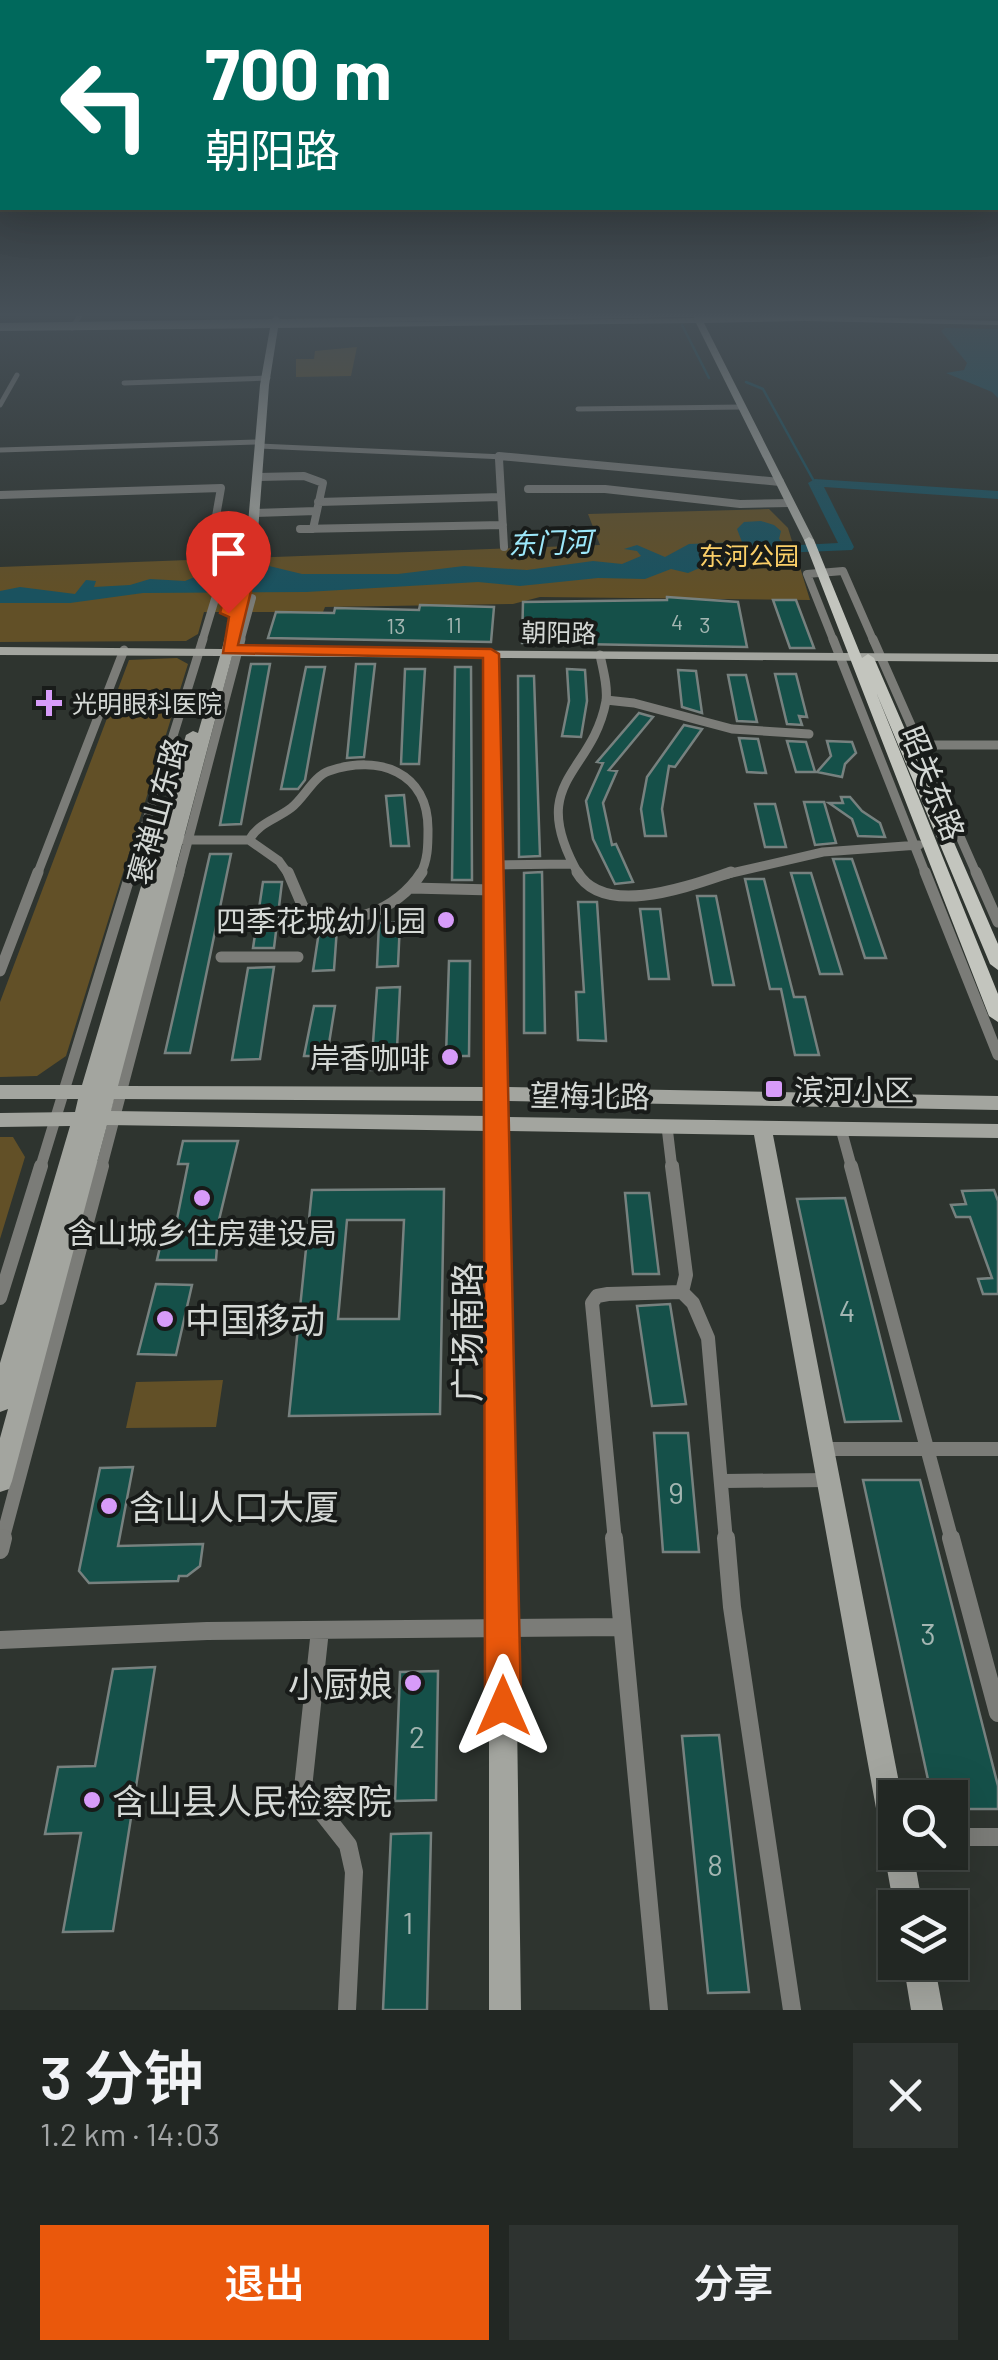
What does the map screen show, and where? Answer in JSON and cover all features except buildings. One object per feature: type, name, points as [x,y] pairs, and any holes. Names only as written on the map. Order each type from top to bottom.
[{"type":"main road","name":"褒禅山东路","points":[[0,1481],[176,840],[221,650],[243,594],[265,406]]},
{"type":"main road","name":"昭关东路","points":[[742,407],[904,745],[998,964]]},
{"type":"main road","name":"朝阳路","points":[[0,651],[998,658]]},
{"type":"main road","name":"广场南路","points":[[491,654],[499,1094],[505,2010]]},
{"type":"main road","name":"昭关东路","points":[[904,745],[922,845],[957,914],[998,1016]]},
{"type":"main road","name":"望梅北路","points":[[0,1092],[499,1094],[998,1103]]},
{"type":"main road","name":"褒禅山东路","points":[[0,1402],[99,1118]]},
{"type":"main road","name":"望梅北路","points":[[0,1120],[99,1118],[998,1132]]},
{"type":"main road","points":[[762,1128],[884,1780]]},
{"type":"main road","points":[[921,1980],[927,2010]]},
{"type":"street","points":[[578,409],[742,407]]},
{"type":"street","points":[[0,450],[260,444],[472,452],[780,482]]},
{"type":"street","points":[[500,460],[504,547]]},
{"type":"street","points":[[258,478],[297,476],[322,482],[313,529]]},
{"type":"street","points":[[0,495],[221,488],[216,522],[317,507],[502,497]]},
{"type":"street","points":[[528,489],[606,489],[740,504],[790,502]]},
{"type":"street","points":[[300,529],[503,526]]},
{"type":"street","points":[[823,570],[843,571],[862,658],[922,845],[998,1055]]},
{"type":"street","points":[[0,1298],[63,1092],[243,594]]},
{"type":"street","points":[[215,599],[221,650]]},
{"type":"street","points":[[0,971],[124,650]]},
{"type":"street","points":[[600,655],[606,700],[598,724],[577,753],[559,797],[557,818],[578,877],[599,892],[644,895],[716,880],[762,862],[880,845],[922,845]]},
{"type":"street","points":[[862,658],[904,745],[997,916]]},
{"type":"street","points":[[606,700],[634,703],[732,729],[810,734]]},
{"type":"street","points":[[904,745],[998,745]]},
{"type":"street","points":[[353,766],[391,770],[411,781],[429,803],[428,857],[411,888],[388,906],[357,918],[323,916],[305,909],[279,860],[256,850],[249,840],[257,828],[292,807],[325,772],[353,766]]},
{"type":"street","points":[[176,840],[249,840]]},
{"type":"street","points":[[493,865],[571,864]]},
{"type":"street","points":[[411,888],[493,890]]},
{"type":"street","points":[[957,914],[997,916]]},
{"type":"street","points":[[221,957],[298,957]]},
{"type":"street","points":[[0,1550],[99,1118]]},
{"type":"street","points":[[667,1127],[686,1275],[682,1292]]},
{"type":"street","points":[[841,1129],[998,1713]]},
{"type":"street","points":[[658,2010],[592,1302],[597,1296],[608,1294],[682,1292],[694,1303],[708,1338],[724,1481],[732,1608],[792,2010]]},
{"type":"street","points":[[823,1449],[998,1449]]},
{"type":"street","points":[[724,1481],[829,1480]]},
{"type":"street","points":[[0,1640],[207,1631],[622,1626]]},
{"type":"street","points":[[320,1630],[303,1788],[348,1845],[354,1872],[347,2010]]},
{"type":"street","points":[[968,1837],[998,1838]]},
{"type":"green space","name":"东河公园","points":[[769,509],[788,528],[810,600],[540,597],[513,604],[325,607],[323,612],[204,612],[198,634],[186,641],[0,642],[0,567],[600,545],[588,514]]},
{"type":"green space","points":[[177,658],[188,664],[66,1056],[37,1076],[0,1077],[0,1002],[129,660]]},
{"type":"green space","points":[[0,1137],[13,1137],[25,1157],[0,1239]]},
{"type":"green space","points":[[223,1380],[216,1427],[126,1428],[136,1382]]},
{"type":"water","points":[[761,521],[781,531],[779,539],[791,550],[795,562],[792,568],[718,560],[688,573],[671,569],[645,579],[598,578],[520,586],[478,582],[306,592],[143,593],[70,603],[0,603],[0,591],[20,587],[75,594],[86,580],[96,581],[94,587],[130,585],[150,579],[185,581],[224,565],[265,565],[302,574],[398,574],[464,566],[527,570],[593,561],[622,564],[641,556],[637,551],[624,549],[637,545],[665,557],[689,544],[742,542],[737,529],[744,522]]},
{"type":"waterway","points":[[772,406],[815,483]]},
{"type":"waterway","name":"东门河","points":[[762,551],[847,547],[815,483],[998,495]]},
{"type":"place","name":"光明眼科医院","points":[[49,703]]},
{"type":"place","name":"四季花城幼儿园","points":[[446,920]]},
{"type":"place","name":"岸香咖啡","points":[[450,1057]]},
{"type":"place","name":"滨河小区","points":[[774,1089]]},
{"type":"place","name":"含山城乡住房建设局","points":[[202,1198]]},
{"type":"place","name":"中国移动","points":[[165,1319]]},
{"type":"place","name":"含山人口大厦","points":[[109,1506]]},
{"type":"place","name":"小厨娘","points":[[413,1683]]},
{"type":"place","name":"含山县人民检察院","points":[[92,1800]]},
{"type":"route","points":[[228,613],[242,558],[250,549],[252,558],[228,650],[491,654],[503,1706]]}]
